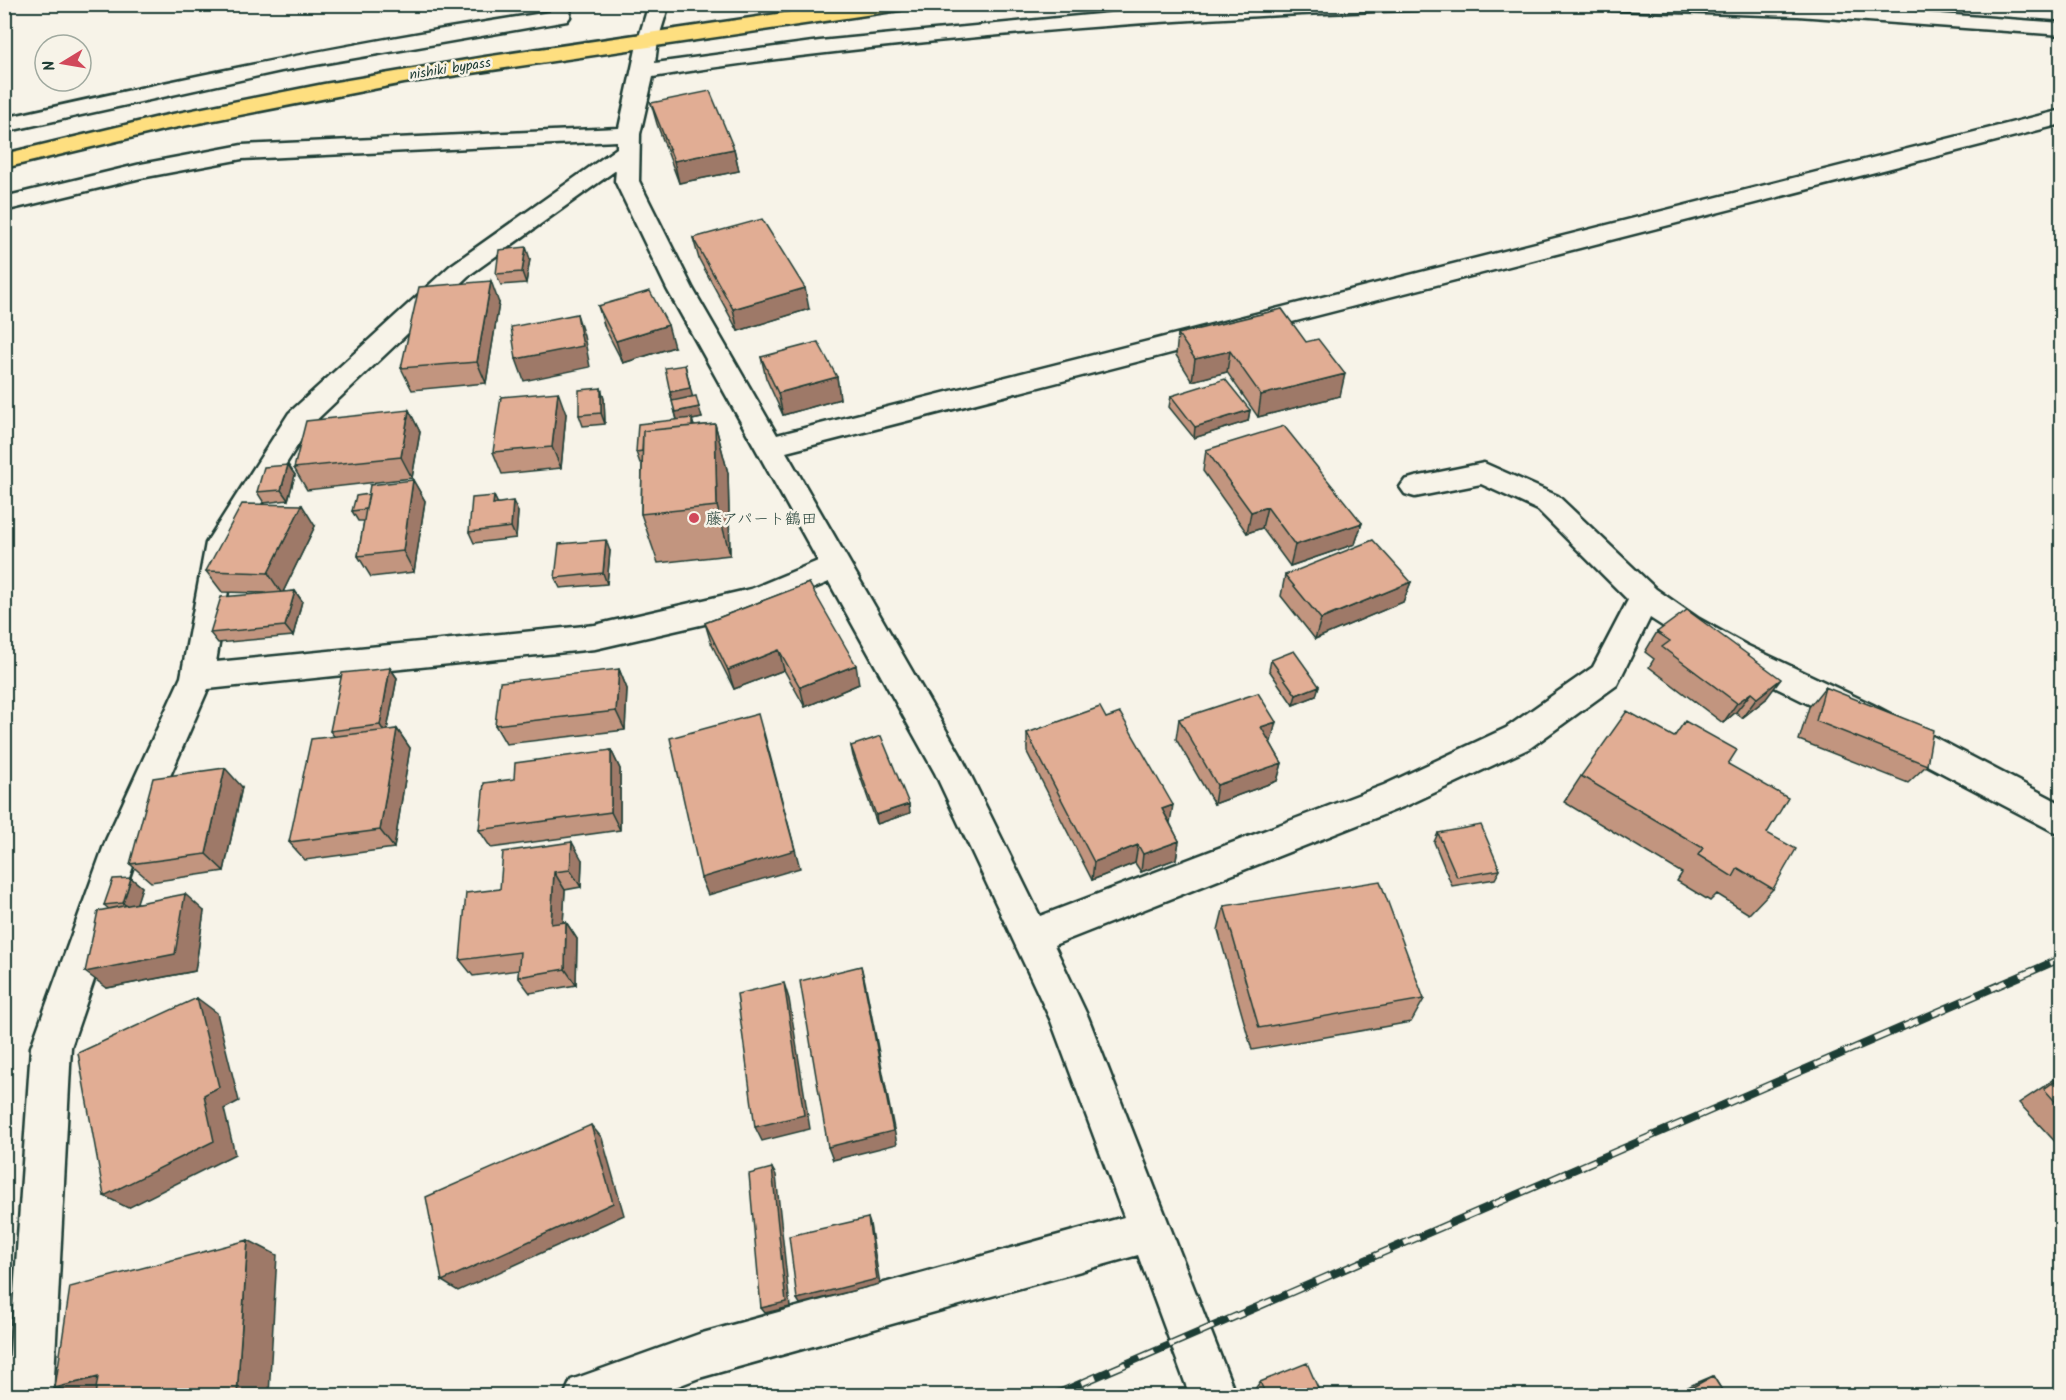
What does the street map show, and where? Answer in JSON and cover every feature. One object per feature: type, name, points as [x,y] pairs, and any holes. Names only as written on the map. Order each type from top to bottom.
[{"type":"highway","name":"nishiki bypass","points":[[4,161],[192,116],[315,90],[563,50],[900,4]]},
{"type":"highway","points":[[2055,4],[2061,5]]},
{"type":"street","points":[[4,125],[252,72],[560,17],[561,4]]},
{"type":"street","points":[[659,4],[648,40],[628,142],[627,181],[680,289],[767,447],[949,766],[1069,1017],[1213,1395]]},
{"type":"street","points":[[643,72],[854,43],[1033,24],[1212,12],[1416,4]]},
{"type":"street","points":[[1612,4],[1798,10],[2061,29]]},
{"type":"street","points":[[767,447],[2061,117]]},
{"type":"street","points":[[4,204],[141,171],[242,152],[628,142]]},
{"type":"street","points":[[30,1395],[51,1047],[124,840],[197,677],[221,543],[299,420],[459,271],[628,142]]},
{"type":"street","points":[[1415,486],[1484,473],[1548,503],[1645,597],[1669,617],[1740,656],[1832,700],[2061,821]]},
{"type":"street","points":[[197,677],[595,637],[757,600],[835,567]]},
{"type":"street","points":[[1031,937],[1396,795],[1518,738],[1605,676],[1645,597]]},
{"type":"street","points":[[586,1395],[699,1356],[1149,1231]]},
{"type":"building","points":[[710,91],[734,149],[674,161],[651,103]]},
{"type":"building","points":[[762,219],[805,288],[733,309],[693,238]]},
{"type":"building","points":[[526,247],[522,272],[496,274],[499,250]]},
{"type":"building","points":[[491,281],[477,362],[401,368],[419,287]]},
{"type":"building","points":[[650,291],[668,325],[616,341],[598,306]]},
{"type":"building","points":[[1282,309],[1306,342],[1318,339],[1345,374],[1261,395],[1230,351],[1195,359],[1178,334]]},
{"type":"building","points":[[577,314],[583,346],[516,359],[511,327]]},
{"type":"building","points":[[818,342],[837,377],[778,393],[761,357]]},
{"type":"building","points":[[685,365],[690,388],[670,392],[665,368]]},
{"type":"building","points":[[1225,379],[1250,410],[1195,427],[1171,396]]},
{"type":"building","points":[[601,388],[601,413],[579,415],[579,390]]},
{"type":"building","points":[[558,392],[552,447],[493,452],[501,397]]},
{"type":"building","points":[[696,396],[699,407],[675,412],[672,401]]},
{"type":"building","points":[[409,410],[401,457],[294,468],[306,421]]},
{"type":"building","points":[[692,418],[692,426],[643,431],[642,451],[636,452],[638,424]]},
{"type":"building","points":[[715,424],[717,506],[641,514],[643,431]]},
{"type":"building","points":[[1284,426],[1362,523],[1295,545],[1267,507],[1251,512],[1206,450]]},
{"type":"building","points":[[288,465],[281,490],[257,492],[264,467]]},
{"type":"building","points":[[413,480],[403,551],[358,556],[370,485]]},
{"type":"building","points":[[369,494],[366,509],[352,511],[356,496]]},
{"type":"building","points":[[494,496],[493,504],[513,501],[511,527],[469,532],[472,498]]},
{"type":"building","points":[[242,504],[302,505],[268,573],[206,571]]},
{"type":"building","points":[[606,540],[603,573],[555,578],[559,544]]},
{"type":"building","points":[[1373,540],[1411,582],[1321,619],[1285,575]]},
{"type":"building","points":[[809,583],[856,665],[800,687],[779,650],[728,670],[705,623]]},
{"type":"building","points":[[295,591],[285,626],[210,633],[221,597]]},
{"type":"building","points":[[1687,610],[1781,679],[1757,698],[1751,693],[1737,703],[1662,647],[1670,641],[1657,632]]},
{"type":"building","points":[[1294,651],[1319,686],[1296,695],[1271,660]]},
{"type":"building","points":[[390,668],[380,725],[330,731],[342,673]]},
{"type":"building","points":[[619,669],[616,711],[495,725],[500,682]]},
{"type":"building","points":[[1825,687],[1933,730],[1927,765],[1816,721]]},
{"type":"building","points":[[1258,693],[1276,722],[1261,727],[1282,763],[1217,785],[1179,719]]},
{"type":"building","points":[[1100,707],[1106,718],[1120,713],[1173,805],[1162,809],[1179,841],[1143,854],[1138,845],[1094,862],[1027,733]]},
{"type":"building","points":[[1627,711],[1674,737],[1685,721],[1737,750],[1728,764],[1788,798],[1767,833],[1796,849],[1773,889],[1738,868],[1733,877],[1698,855],[1703,848],[1581,776]]},
{"type":"building","points":[[758,714],[795,850],[701,878],[670,738]]},
{"type":"building","points":[[397,729],[380,830],[289,842],[311,739]]},
{"type":"building","points":[[881,736],[909,804],[876,815],[851,746]]},
{"type":"building","points":[[611,750],[611,812],[479,830],[484,783],[514,779],[515,763]]},
{"type":"building","points":[[225,768],[206,854],[130,864],[153,778]]},
{"type":"building","points":[[1481,825],[1500,870],[1457,877],[1438,833]]},
{"type":"building","points":[[572,842],[570,870],[554,872],[551,924],[566,922],[565,969],[518,977],[520,952],[460,960],[466,893],[500,889],[503,852]]},
{"type":"building","points":[[131,878],[123,903],[104,905],[113,879]]},
{"type":"building","points":[[1380,881],[1424,999],[1259,1028],[1224,906]]},
{"type":"building","points":[[185,894],[175,954],[85,972],[98,911]]},
{"type":"building","points":[[861,966],[893,1131],[828,1147],[800,981]]},
{"type":"building","points":[[784,983],[804,1115],[755,1127],[737,994]]},
{"type":"building","points":[[197,998],[219,1087],[204,1095],[214,1141],[104,1196],[78,1053]]},
{"type":"building","points":[[2061,1077],[2061,1108],[2044,1089]]},
{"type":"building","points":[[591,1125],[613,1203],[442,1281],[426,1197]]},
{"type":"building","points":[[772,1168],[786,1302],[761,1308],[749,1174]]},
{"type":"building","points":[[868,1218],[877,1279],[797,1299],[789,1236]]},
{"type":"building","points":[[248,1240],[237,1395],[95,1395],[98,1377],[55,1388],[70,1287]]},
{"type":"building","points":[[1307,1363],[1321,1395],[1266,1395],[1260,1382]]},
{"type":"building","points":[[1713,1376],[1725,1395],[1678,1395]]},
{"type":"railway","points":[[1052,1396],[2062,958]]},
{"type":"place","name":"藤アパート鶴田","points":[[694,518]]}]
